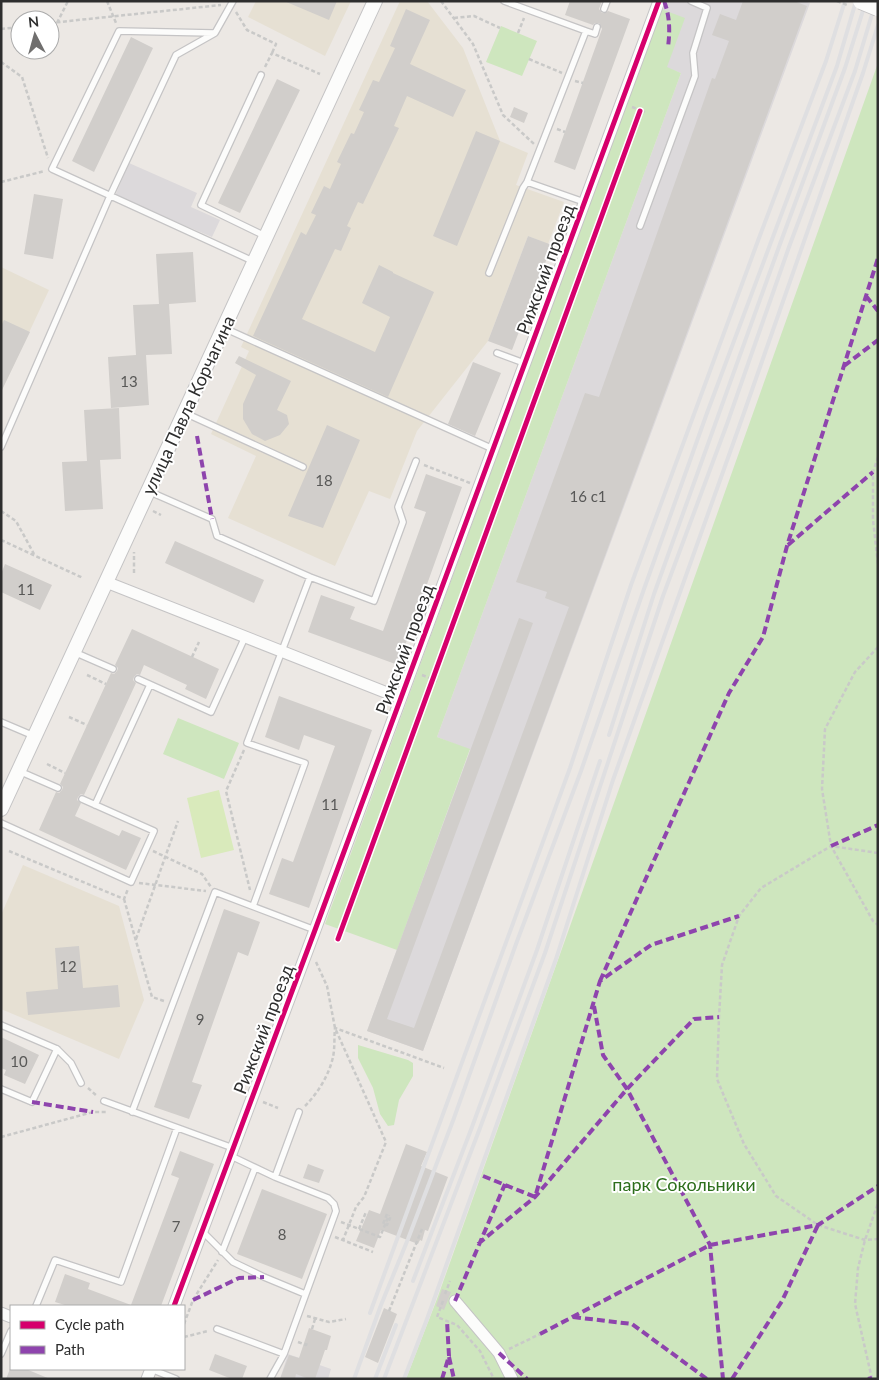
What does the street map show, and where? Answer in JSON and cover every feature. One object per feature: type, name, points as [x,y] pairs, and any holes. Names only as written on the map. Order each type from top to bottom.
[{"type":"main road","points":[[860,1],[878,8]]},
{"type":"street","name":"улица Павла Корчагина","points":[[1,809],[375,1]]},
{"type":"street","name":"Рижский проезд","points":[[174,1305],[659,1]]},
{"type":"street","points":[[106,582],[400,698]]},
{"type":"street","points":[[454,1301],[500,1353],[512,1379]]},
{"type":"lane","points":[[504,1],[595,34],[597,27]]},
{"type":"lane","points":[[604,10],[607,1]]},
{"type":"lane","points":[[640,226],[695,76],[693,53],[707,8],[691,1]]},
{"type":"lane","points":[[1,447],[110,196],[176,55],[215,33],[232,2]]},
{"type":"lane","points":[[215,33],[119,31],[52,169],[255,262]]},
{"type":"lane","points":[[489,272],[540,150],[586,31]]},
{"type":"lane","points":[[261,75],[201,205],[267,236]]},
{"type":"lane","points":[[527,182],[584,202]]},
{"type":"lane","points":[[224,328],[493,448]]},
{"type":"lane","points":[[497,353],[524,363]]},
{"type":"lane","points":[[185,413],[303,467]]},
{"type":"lane","points":[[148,491],[212,519],[217,536],[310,577],[374,601],[403,522],[398,507],[416,461]]},
{"type":"lane","points":[[253,906],[305,763],[247,742],[310,577]]},
{"type":"lane","points":[[138,679],[211,712],[245,637]]},
{"type":"lane","points":[[74,652],[113,669]]},
{"type":"lane","points":[[96,805],[150,685]]},
{"type":"lane","points":[[1,722],[35,737]]},
{"type":"lane","points":[[19,771],[58,788]]},
{"type":"lane","points":[[1,824],[131,882],[154,831],[82,799]]},
{"type":"lane","points":[[132,1112],[214,892],[315,930]]},
{"type":"lane","points":[[1,1025],[57,1049],[71,1064],[81,1083]]},
{"type":"lane","points":[[1,1089],[32,1102],[57,1049]]},
{"type":"lane","points":[[104,1101],[178,1128],[232,1152],[255,1168],[328,1198],[334,1204],[336,1211],[299,1313],[284,1354],[270,1379]]},
{"type":"lane","points":[[275,1177],[299,1112]]},
{"type":"lane","points":[[36,1305],[55,1260],[121,1282],[178,1128]]},
{"type":"lane","points":[[222,1252],[255,1168]]},
{"type":"lane","points":[[202,1231],[233,1262],[305,1294]]},
{"type":"lane","points":[[217,1329],[284,1354]]},
{"type":"lane","points":[[1,1354],[10,1333]]},
{"type":"lane","points":[[154,1370],[176,1379]]},
{"type":"path","points":[[60,17],[68,1]]},
{"type":"path","points":[[107,1],[119,31]]},
{"type":"path","points":[[441,1],[473,44],[503,115],[540,150]]},
{"type":"path","points":[[60,23],[232,2],[247,30],[276,44],[261,75]]},
{"type":"path","points":[[518,33],[527,10]]},
{"type":"path","points":[[454,18],[474,16],[500,28]]},
{"type":"path","points":[[272,53],[320,74]]},
{"type":"path","points":[[529,59],[569,76]]},
{"type":"path","points":[[1,62],[22,77],[52,169],[1,182]]},
{"type":"path","points":[[636,120],[640,111]]},
{"type":"path","points":[[878,457],[873,472],[873,520],[878,564]]},
{"type":"path","points":[[416,461],[470,483]]},
{"type":"path","points":[[1,511],[16,521],[34,554]]},
{"type":"path","points":[[1,540],[83,578]]},
{"type":"path","points":[[192,657],[199,642]]},
{"type":"path","points":[[878,647],[855,672],[826,729],[822,789],[831,846],[873,921],[878,925]]},
{"type":"path","points":[[428,688],[434,680],[435,670]]},
{"type":"path","points":[[417,674],[434,680]]},
{"type":"path","points":[[88,675],[106,684]]},
{"type":"path","points":[[69,717],[87,725]]},
{"type":"path","points":[[247,742],[226,790],[253,906]]},
{"type":"path","points":[[48,764],[65,773]]},
{"type":"path","points":[[136,938],[178,821]]},
{"type":"path","points":[[878,853],[831,846],[762,888],[739,916],[722,965],[718,1017],[717,1079],[744,1144],[776,1196],[818,1225],[865,1240],[878,1239]]},
{"type":"path","points":[[146,848],[202,874],[214,892]]},
{"type":"path","points":[[9,851],[124,899]]},
{"type":"path","points":[[172,1004],[152,997],[124,899],[131,882],[214,892]]},
{"type":"path","points":[[314,958],[327,986],[335,1028],[386,1142],[364,1198],[356,1207],[343,1240]]},
{"type":"path","points":[[335,1028],[444,1068]]},
{"type":"path","points":[[299,1112],[312,1099],[322,1083],[333,1057],[335,1028]]},
{"type":"path","points":[[81,1083],[104,1101]]},
{"type":"path","points":[[1,1137],[93,1112],[132,1112]]},
{"type":"path","points":[[872,1379],[855,1304],[858,1268],[865,1240],[878,1203]]},
{"type":"path","points":[[359,1229],[366,1212]]},
{"type":"path","points":[[349,1226],[380,1238],[385,1224],[383,1224],[389,1215]]},
{"type":"path","points":[[389,1311],[422,1229]]},
{"type":"path","points":[[327,1234],[373,1252]]},
{"type":"path","points":[[185,1321],[193,1300],[222,1252]]},
{"type":"path","points":[[440,1308],[437,1317],[457,1325],[480,1351],[494,1379]]},
{"type":"path","points":[[299,1313],[329,1322],[346,1319]]},
{"type":"path","points":[[312,1329],[316,1318]]},
{"type":"path","points":[[185,1337],[217,1329]]},
{"type":"path","points":[[485,1360],[540,1334]]},
{"type":"shaded area","points":[[256,1],[351,1],[325,56],[248,17]]},
{"type":"shaded area","points":[[400,1],[427,1],[463,48],[500,141],[528,153],[516,185],[564,202],[548,244],[528,236],[488,341],[417,431],[390,499],[369,491],[335,566],[228,518],[256,456],[211,434],[249,351],[241,347]]},
{"type":"shaded area","points":[[664,1],[804,1],[810,3],[423,1051],[367,1031],[470,750],[437,737],[681,73],[667,68],[661,9]]},
{"type":"shaded area","points":[[129,163],[197,193],[191,207],[220,220],[212,237],[115,196]]},
{"type":"shaded area","points":[[1,267],[49,290],[1,392]]},
{"type":"shaded area","points":[[23,865],[119,906],[144,1000],[119,1059],[1,1009],[1,915]]},
{"type":"shaded area","points":[[288,1354],[331,1369],[328,1379],[280,1379]]},
{"type":"green space","points":[[661,9],[685,18],[667,67],[681,73],[437,737],[470,749],[397,950],[325,924]]},
{"type":"green space","points":[[501,26],[537,41],[522,76],[486,62]]},
{"type":"green space","name":"парк Сокольники","points":[[878,63],[878,1379],[406,1379],[437,1299]]},
{"type":"green space","points":[[178,718],[239,743],[224,779],[163,754]]},
{"type":"green space","points":[[219,790],[234,850],[201,858],[187,798]]},
{"type":"green space","points":[[358,1045],[413,1063],[413,1076],[399,1100],[394,1125],[388,1126],[380,1114],[373,1088],[358,1058]]},
{"type":"building","points":[[284,1],[337,1],[329,20]]},
{"type":"building","points":[[570,1],[602,1],[599,9],[602,13],[608,11],[630,19],[575,170],[554,162],[602,29],[599,23],[593,25],[565,15]]},
{"type":"building","points":[[743,1],[794,1],[807,6],[423,1051],[367,1031],[519,618],[533,623],[387,1019],[414,1028],[569,607],[545,598],[547,592],[516,582],[585,393],[599,397],[712,78],[715,79],[729,41],[712,35],[720,14],[736,20]]},
{"type":"building","points":[[406,9],[430,20],[410,64],[466,90],[453,117],[407,96],[394,126],[399,128],[363,204],[358,202],[347,226],[351,228],[341,251],[335,249],[302,319],[375,352],[390,317],[362,303],[379,265],[434,292],[388,397],[253,336],[301,232],[306,235],[316,215],[311,213],[324,186],[330,189],[341,164],[337,162],[351,133],[354,134],[364,112],[359,110],[373,80],[379,82],[395,48],[390,46]]},
{"type":"building","points":[[131,37],[153,48],[94,172],[72,161]]},
{"type":"building","points":[[277,79],[300,90],[240,213],[218,203]]},
{"type":"building","points":[[514,107],[528,113],[524,123],[510,117]]},
{"type":"building","points":[[476,131],[500,141],[457,246],[433,236]]},
{"type":"building","points":[[34,194],[63,199],[53,259],[24,254]]},
{"type":"building","points":[[528,236],[552,245],[512,350],[488,341]]},
{"type":"building","points":[[193,252],[196,302],[169,304],[172,354],[146,355],[149,405],[111,408],[108,357],[136,355],[133,305],[159,304],[156,254]]},
{"type":"building","points":[[4,320],[30,332],[1,392],[1,326]]},
{"type":"building","points":[[239,356],[291,381],[277,410],[287,415],[289,424],[280,435],[265,441],[252,434],[243,419],[243,404],[256,375],[235,363]]},
{"type":"building","points":[[473,362],[501,373],[475,436],[448,424]]},
{"type":"building","points":[[119,408],[121,459],[100,460],[103,509],[65,511],[62,462],[87,461],[84,410]]},
{"type":"building","points":[[327,425],[360,440],[323,528],[288,516]]},
{"type":"building","points":[[426,474],[462,487],[398,665],[308,632],[321,595],[355,607],[350,619],[383,631],[426,512],[414,508]]},
{"type":"building","points":[[175,541],[264,580],[254,603],[165,563]]},
{"type":"building","points":[[5,564],[52,585],[40,610],[1,592],[1,574]]},
{"type":"building","points":[[132,629],[219,669],[206,699],[185,689],[187,685],[144,665],[140,675],[137,674],[134,677],[133,680],[136,683],[84,795],[81,794],[78,797],[77,800],[81,803],[75,816],[119,836],[122,830],[141,838],[126,870],[39,830],[56,792],[59,793],[62,790],[63,787],[60,784],[111,673],[114,674],[117,671],[118,668],[115,665]]},
{"type":"building","points":[[279,696],[372,730],[309,908],[269,894],[282,858],[293,862],[335,746],[304,735],[299,750],[265,737]]},
{"type":"building","points":[[224,909],[260,922],[248,956],[238,952],[192,1082],[202,1085],[189,1119],[154,1107]]},
{"type":"building","points":[[79,946],[83,988],[118,985],[120,1007],[28,1015],[26,992],[58,989],[55,948]]},
{"type":"building","points":[[1,1037],[39,1055],[25,1084],[4,1075],[6,1070],[1,1068]]},
{"type":"building","points":[[406,1144],[427,1152],[421,1166],[448,1177],[428,1231],[425,1230],[422,1241],[420,1240],[418,1244],[381,1230],[374,1248],[356,1241],[369,1210],[380,1214]]},
{"type":"building","points":[[180,1151],[214,1164],[161,1305],[131,1305],[179,1178],[171,1175]]},
{"type":"building","points":[[308,1164],[324,1170],[319,1183],[303,1178]]},
{"type":"building","points":[[262,1189],[327,1214],[302,1279],[237,1254]]},
{"type":"building","points":[[65,1274],[90,1283],[88,1289],[131,1305],[65,1305],[55,1302]]},
{"type":"building","points":[[442,1289],[451,1292],[444,1310],[436,1306]]},
{"type":"building","points":[[384,1308],[397,1314],[378,1363],[365,1357]]},
{"type":"building","points":[[309,1328],[331,1336],[315,1379],[309,1379],[296,1374],[295,1379],[280,1379],[289,1355],[299,1358]]},
{"type":"building","points":[[215,1354],[247,1366],[242,1379],[232,1379],[209,1370]]},
{"type":"building","points":[[10,1369],[28,1370],[50,1379],[6,1379]]},
{"type":"railway","points":[[370,1313],[570,768],[631,585],[826,61],[845,1]]},
{"type":"railway","points":[[354,1379],[454,1118],[516,944],[581,771],[707,413],[837,66],[856,1]]},
{"type":"railway","points":[[609,735],[654,594],[845,68],[866,1]]},
{"type":"railway","points":[[384,1379],[545,953],[663,596],[727,424],[789,247],[855,71],[876,1]]},
{"type":"railway","points":[[404,1379],[556,959],[613,780],[739,427],[863,73],[878,25]]},
{"type":"railway","points":[[413,1281],[537,950],[600,761]]},
{"type":"railway","points":[[375,1379],[396,1325]]},
{"type":"marked path","points":[[664,1],[669,24],[668,47]]},
{"type":"marked path","points":[[600,981],[729,693],[763,637],[787,546],[878,258]]},
{"type":"marked path","points":[[866,296],[878,311]]},
{"type":"marked path","points":[[844,366],[878,340]]},
{"type":"marked path","points":[[197,436],[212,519]]},
{"type":"marked path","points":[[788,545],[873,472]]},
{"type":"marked path","points":[[831,846],[878,825]]},
{"type":"marked path","points":[[483,1176],[535,1197],[600,981],[651,945],[739,916]]},
{"type":"marked path","points":[[594,1006],[603,1055],[627,1089],[710,1245],[723,1379]]},
{"type":"marked path","points":[[478,1244],[535,1197],[627,1089],[694,1019],[719,1017]]},
{"type":"marked path","points":[[32,1102],[93,1112]]},
{"type":"marked path","points":[[455,1301],[505,1184]]},
{"type":"marked path","points":[[540,1334],[710,1245],[818,1225],[878,1186]]},
{"type":"marked path","points":[[732,1379],[782,1301],[818,1225]]},
{"type":"marked path","points":[[193,1300],[239,1278],[264,1277]]},
{"type":"marked path","points":[[573,1317],[632,1324],[707,1379]]},
{"type":"marked path","points":[[442,1379],[449,1356],[447,1321]]},
{"type":"marked path","points":[[499,1353],[527,1379]]},
{"type":"marked path","points":[[449,1357],[454,1379]]},
{"type":"marked path","points":[[868,1379],[872,1378]]},
{"type":"cycle path","points":[[174,1305],[659,1]]},
{"type":"cycle path","points":[[338,939],[640,111]]}]
